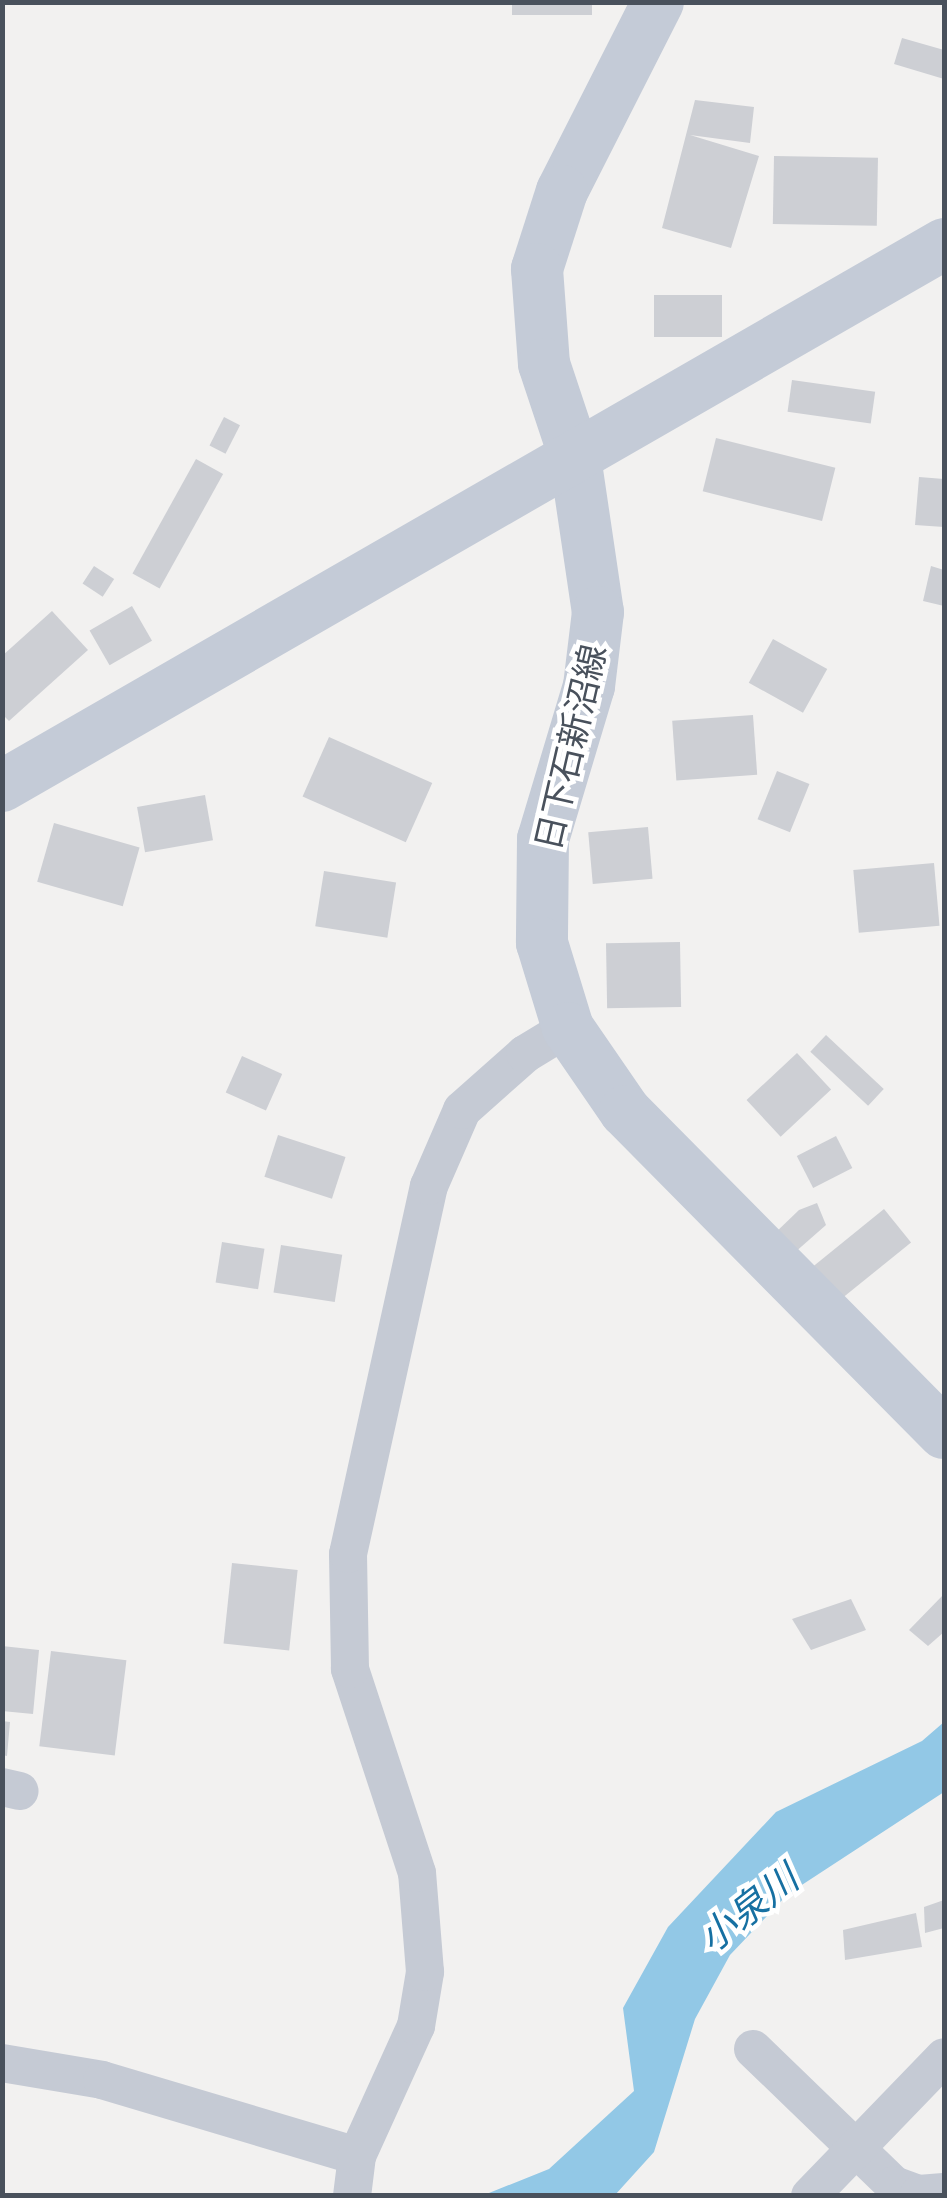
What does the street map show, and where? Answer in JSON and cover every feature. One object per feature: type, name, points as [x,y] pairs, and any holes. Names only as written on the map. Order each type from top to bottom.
[{"type":"main road","name":"日下石新沼線","points":[[658,2],[562,191],[536,269],[544,364],[575,457],[598,612],[589,686],[542,838],[542,943],[568,1028],[625,1111],[944,1433]]},
{"type":"main road","points":[[2,786],[944,244]]},
{"type":"street","points":[[2,2063],[102,2080],[354,2174],[416,2026],[425,1972],[417,1873],[350,1668],[348,1554],[430,1186],[462,1110],[526,1054],[568,1028]]},
{"type":"street","points":[[754,2049],[894,2185],[919,2194],[944,2192]]},
{"type":"street","points":[[810,2196],[944,2057]]},
{"type":"water","name":"小泉川","points":[[944,1722],[944,1792],[788,1894],[730,1955],[695,2019],[654,2152],[615,2195],[484,2195],[549,2169],[634,2091],[623,2008],[668,1927],[776,1812],[922,1741]]},
{"type":"building","points":[[512,2],[592,2],[592,15],[512,15]]},
{"type":"building","points":[[902,38],[944,50],[944,79],[894,64]]},
{"type":"building","points":[[695,100],[754,107],[750,143],[690,135],[759,156],[731,248],[662,228]]},
{"type":"building","points":[[774,156],[878,158],[877,226],[773,224]]},
{"type":"building","points":[[654,295],[722,295],[722,337],[654,337]]},
{"type":"building","points":[[792,380],[875,392],[871,423],[788,412]]},
{"type":"building","points":[[224,417],[240,425],[226,454],[209,446]]},
{"type":"building","points":[[716,438],[835,468],[822,521],[703,491]]},
{"type":"building","points":[[196,459],[223,474],[160,589],[132,574]]},
{"type":"building","points":[[919,477],[944,479],[944,527],[915,525]]},
{"type":"building","points":[[94,566],[114,579],[103,597],[83,584]]},
{"type":"building","points":[[931,566],[944,570],[944,606],[923,601]]},
{"type":"building","points":[[132,606],[152,641],[110,665],[90,630]]},
{"type":"building","points":[[52,611],[88,650],[9,721],[2,714],[2,656]]},
{"type":"building","points":[[773,639],[827,669],[803,713],[749,683]]},
{"type":"building","points":[[753,715],[757,775],[676,781],[672,721]]},
{"type":"building","points":[[329,737],[432,783],[406,842],[303,796]]},
{"type":"building","points":[[777,771],[809,784],[790,832],[758,819]]},
{"type":"building","points":[[205,795],[213,840],[145,852],[137,807]]},
{"type":"building","points":[[54,823],[140,848],[123,906],[37,882]]},
{"type":"building","points":[[648,827],[653,879],[593,884],[588,832]]},
{"type":"building","points":[[934,863],[939,926],[859,933],[853,870]]},
{"type":"building","points":[[324,871],[396,882],[387,938],[315,926]]},
{"type":"building","points":[[680,942],[681,1007],[607,1008],[606,943]]},
{"type":"building","points":[[826,1035],[884,1089],[868,1106],[810,1052]]},
{"type":"building","points":[[797,1053],[831,1090],[781,1137],[747,1100]]},
{"type":"building","points":[[242,1056],[282,1074],[266,1110],[226,1093]]},
{"type":"building","points":[[278,1135],[346,1157],[332,1199],[264,1177]]},
{"type":"building","points":[[836,1136],[852,1168],[813,1188],[797,1156]]},
{"type":"building","points":[[817,1203],[826,1225],[793,1254],[773,1235],[799,1210]]},
{"type":"building","points":[[884,1209],[911,1242],[833,1305],[806,1272]]},
{"type":"building","points":[[222,1242],[264,1249],[258,1289],[216,1282]]},
{"type":"building","points":[[281,1245],[342,1255],[335,1302],[273,1292]]},
{"type":"building","points":[[232,1563],[298,1570],[289,1650],[224,1644]]},
{"type":"building","points":[[944,1594],[944,1632],[928,1646],[909,1630]]},
{"type":"building","points":[[851,1599],[866,1630],[811,1650],[792,1619]]},
{"type":"building","points":[[2,1646],[39,1650],[33,1714],[2,1711]]},
{"type":"building","points":[[51,1651],[126,1660],[115,1756],[39,1746]]},
{"type":"building","points":[[2,1721],[10,1722],[7,1756],[2,1755]]},
{"type":"building","points":[[944,1900],[944,1928],[925,1933],[924,1907]]},
{"type":"building","points":[[916,1913],[922,1947],[845,1960],[843,1930]]}]
